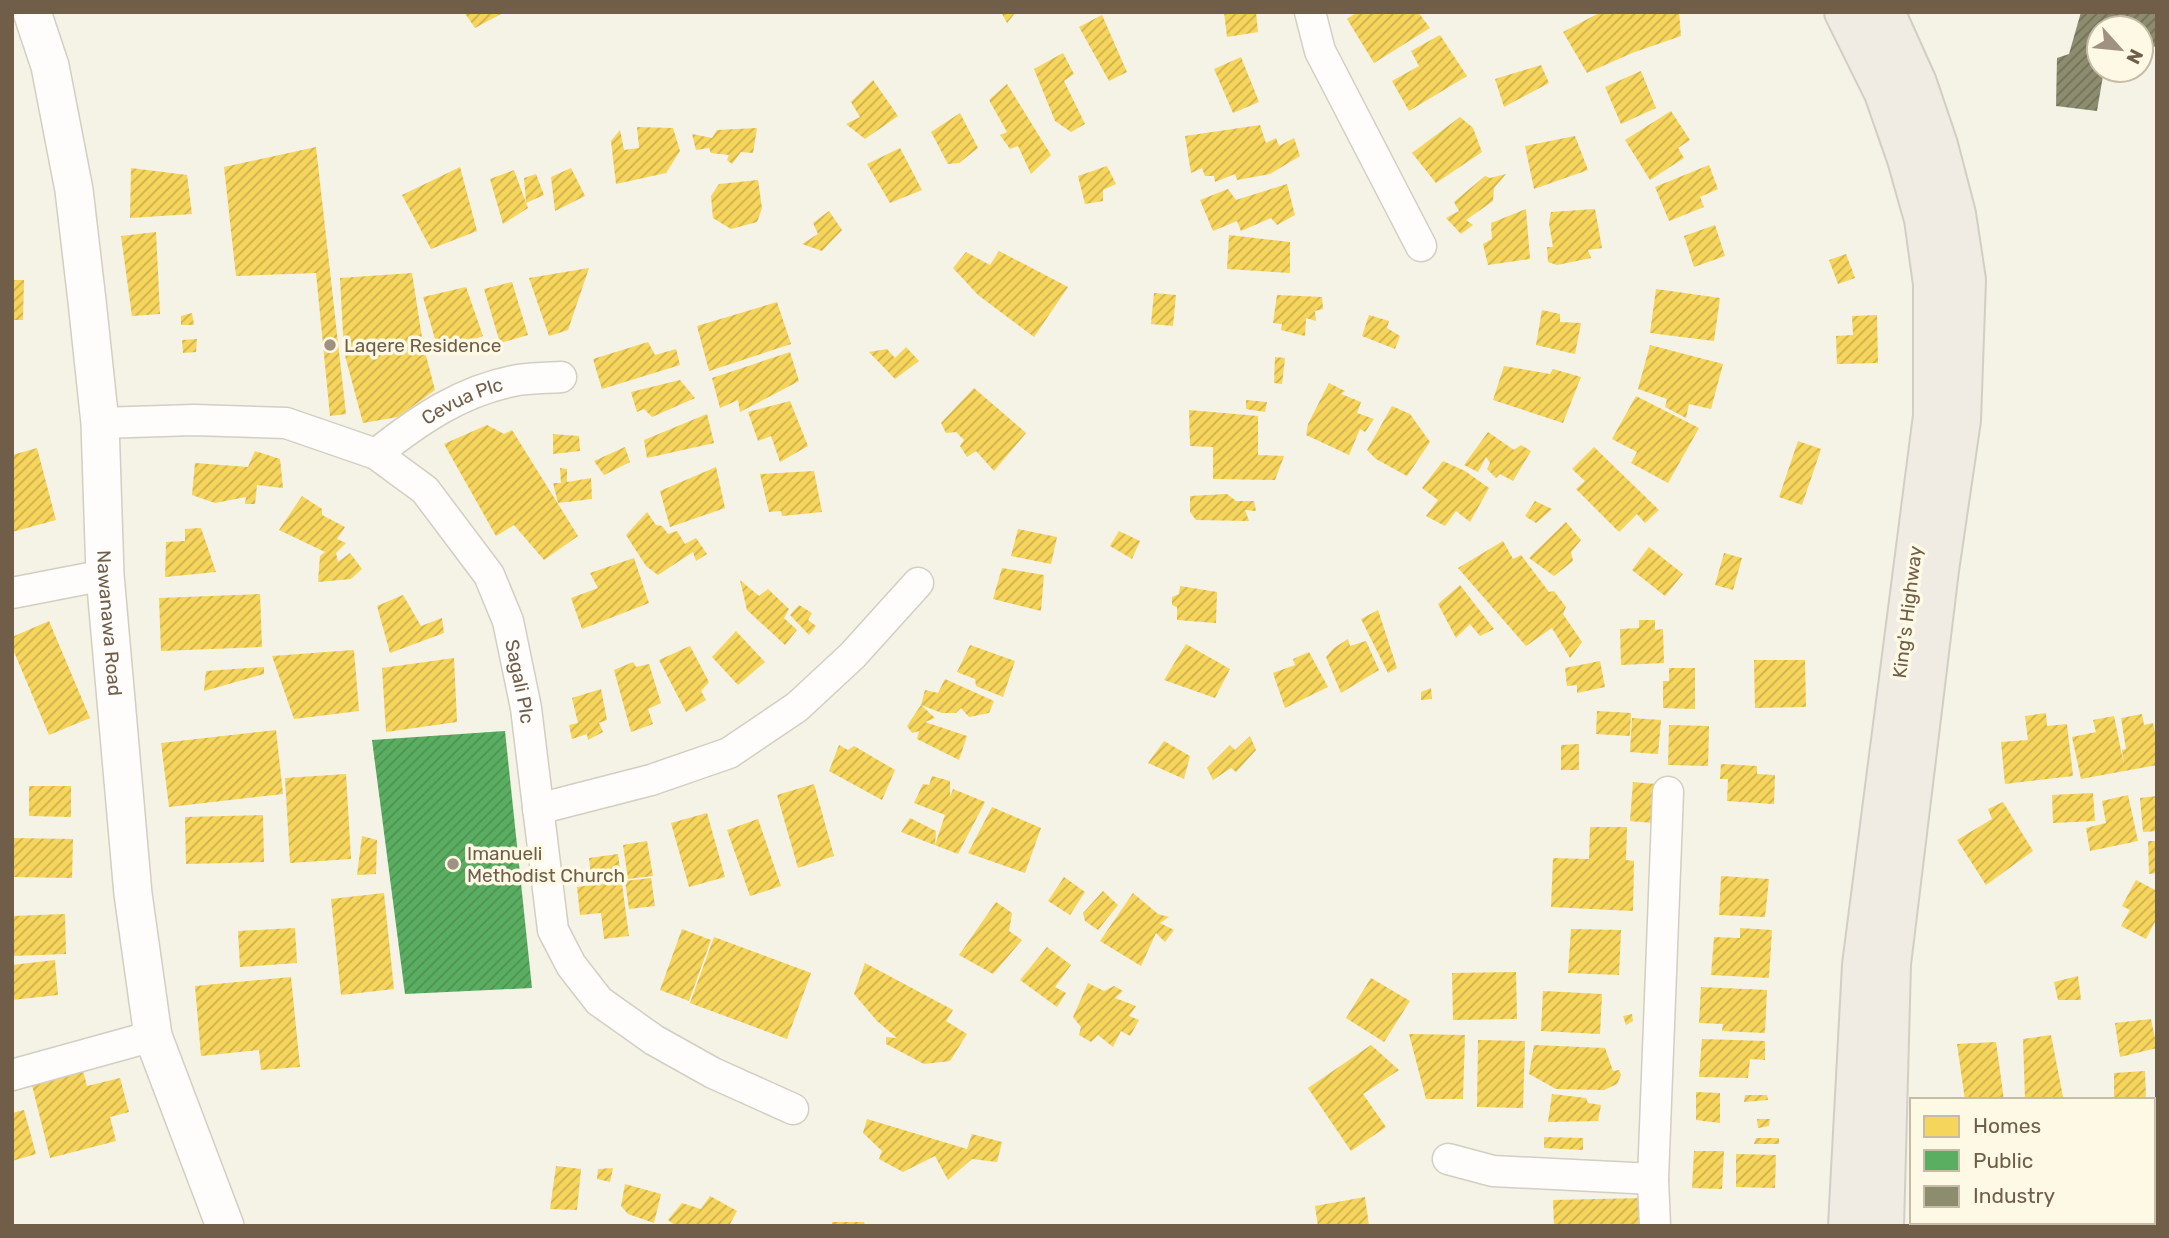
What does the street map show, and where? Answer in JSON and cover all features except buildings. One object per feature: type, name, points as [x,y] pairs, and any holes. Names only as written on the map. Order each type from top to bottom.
[{"type":"highway","name":"King's Highway","points":[[1844,12],[1884,93],[1907,159],[1924,219],[1933,284],[1933,416],[1861,965],[1848,1226]]},
{"type":"highway","name":"King's Highway","points":[[1884,1226],[1891,964],[1939,570],[1961,420],[1966,280],[1956,214],[1938,145],[1917,83],[1885,12]]},
{"type":"street","name":"Nawanawa Road","points":[[32,12],[50,66],[74,190],[100,423],[105,575],[133,894],[153,1036],[225,1226]]},
{"type":"street","points":[[1310,12],[1320,51],[1420,246]]},
{"type":"street","name":"Cevua Plc","points":[[376,454],[421,419],[472,393],[518,380],[561,377]]},
{"type":"street","name":"Sagali Plc","points":[[100,423],[194,420],[286,424],[376,454],[425,490],[489,575],[509,621],[526,708],[553,930],[572,965],[599,1001],[654,1040],[701,1067],[793,1109]]},
{"type":"street","points":[[12,593],[105,575]]},
{"type":"street","points":[[538,809],[650,780],[729,753],[797,707],[852,656],[918,583]]},
{"type":"street","points":[[1655,1226],[1653,1179],[1668,792]]},
{"type":"street","points":[[12,1075],[153,1036]]},
{"type":"street","points":[[1448,1159],[1493,1171],[1653,1179]]},
{"type":"place","name":"Laqere Residence","points":[[330,345]]},
{"type":"place","name":"Imanueli Methodist Church","points":[[453,864]]}]
